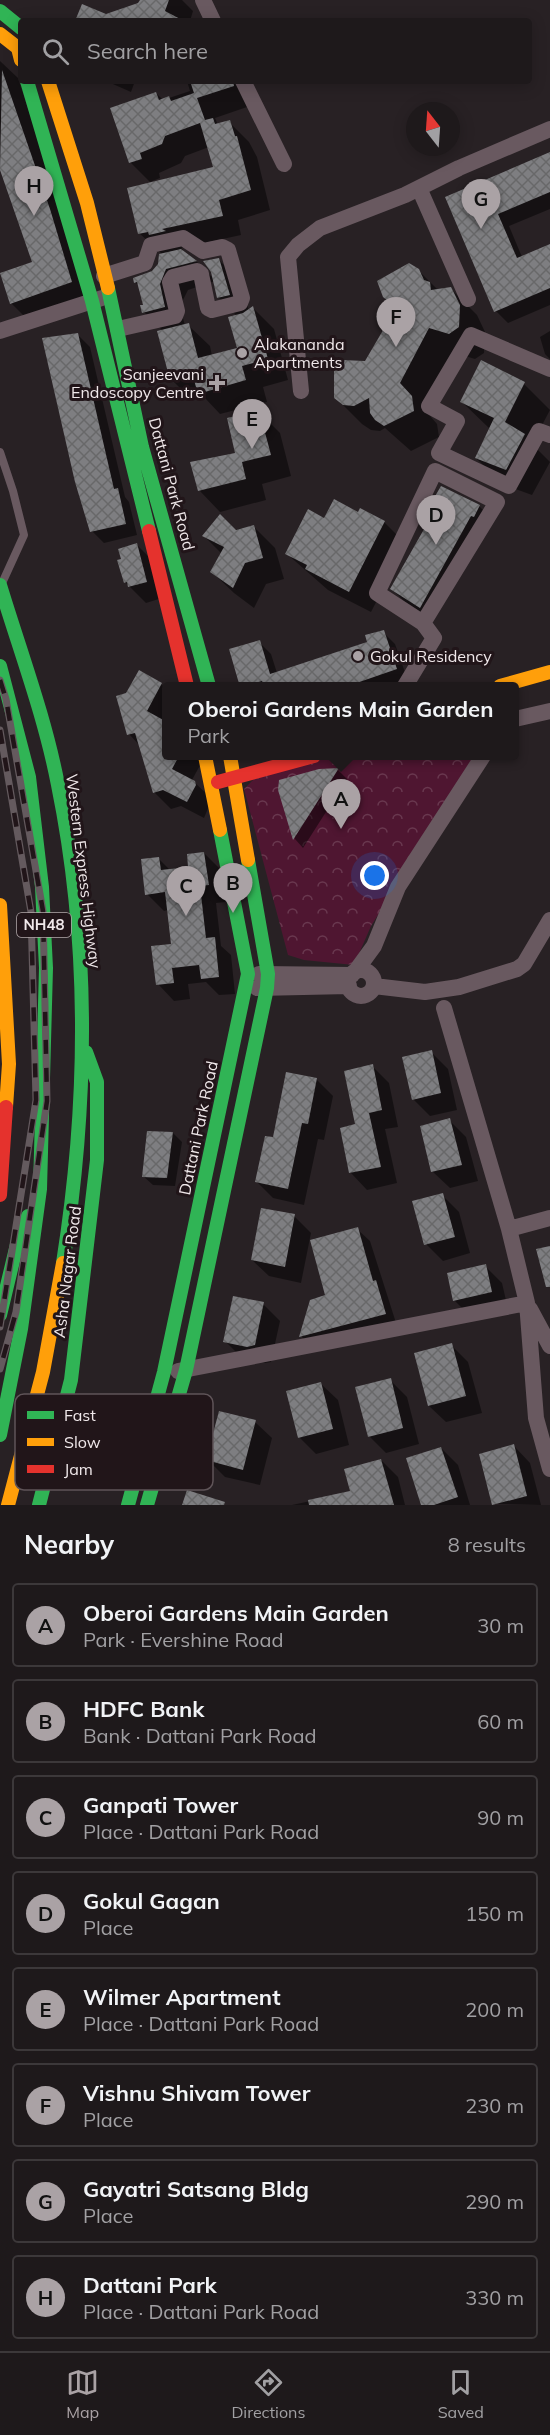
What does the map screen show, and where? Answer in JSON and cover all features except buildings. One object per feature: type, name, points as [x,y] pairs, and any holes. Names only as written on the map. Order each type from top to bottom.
[{"type":"main road","points":[[0,11],[18,26]]},
{"type":"main road","points":[[0,34],[18,50]]},
{"type":"main road","name":"Dattani Park Road","points":[[28,84],[92,301],[186,682]]},
{"type":"main road","name":"Dattani Park Road","points":[[49,84],[87,203],[118,329],[142,447],[171,541],[208,682]]},
{"type":"main road","points":[[38,118],[58,111]]},
{"type":"main road","points":[[50,158],[70,152]]},
{"type":"main road","points":[[66,211],[87,203]]},
{"type":"main road","points":[[127,451],[142,447]]},
{"type":"main road","points":[[153,545],[171,541]]},
{"type":"main road","name":"Western Express Highway","points":[[0,586],[55,770],[81,959],[82,1041],[79,1133],[73,1199],[48,1347],[37,1394]]},
{"type":"main road","points":[[176,648],[196,643]]},
{"type":"main road","name":"NH48","points":[[0,666],[29,777],[42,887],[46,968],[40,1189],[21,1329],[0,1435]]},
{"type":"main road","points":[[516,682],[550,672]]},
{"type":"main road","name":"Dattani Park Road","points":[[158,1394],[246,982],[206,760]]},
{"type":"main road","points":[[210,776],[252,760]]},
{"type":"main road","points":[[232,766],[281,760]]},
{"type":"main road","points":[[179,1394],[268,981],[232,766]]},
{"type":"main road","points":[[0,905],[9,1064],[0,1195]]},
{"type":"main road","name":"Asha Nagar Road","points":[[67,1394],[97,1161],[97,1082],[82,1041]]},
{"type":"main road","points":[[227,1070],[249,1073]]},
{"type":"main road","points":[[212,1140],[233,1144]]},
{"type":"main road","points":[[0,1315],[19,1236],[40,1189]]},
{"type":"main road","name":"Western Express Highway","points":[[8,1505],[15,1481]]},
{"type":"main road","name":"Asha Nagar Road","points":[[39,1505],[43,1490]]},
{"type":"main road","name":"Dattani Park Road","points":[[128,1505],[132,1490]]},
{"type":"main road","points":[[147,1505],[151,1490]]},
{"type":"street","points":[[203,0],[212,18]]},
{"type":"street","points":[[244,84],[284,164]]},
{"type":"street","points":[[301,391],[288,257],[298,245],[320,228],[418,188],[550,129]]},
{"type":"street","points":[[418,188],[468,299]]},
{"type":"street","points":[[104,276],[145,263],[151,245],[183,237],[203,251],[222,247],[228,250],[242,298],[240,303],[212,310],[208,308],[201,274],[197,271],[173,277],[170,282],[177,311],[175,316],[118,329]]},
{"type":"street","points":[[0,331],[109,296]]},
{"type":"street","points":[[550,369],[471,335],[429,406],[457,420],[439,453],[509,486],[539,431],[550,435]]},
{"type":"street","points":[[408,682],[434,638],[423,623],[377,593],[435,471],[497,502],[423,623]]},
{"type":"street","points":[[519,718],[550,711]]},
{"type":"street","points":[[352,978],[374,946],[398,887],[480,760]]},
{"type":"street","points":[[246,982],[352,978],[363,970],[370,974],[374,986],[425,992],[459,987],[517,969],[524,964],[550,920]]},
{"type":"street","points":[[444,1008],[509,1229],[527,1303],[550,1469]]},
{"type":"street","points":[[509,1229],[550,1218]]},
{"type":"street","points":[[164,1372],[186,1370],[527,1303]]},
{"type":"street","points":[[527,1303],[550,1346]]},
{"type":"lane","points":[[0,452],[13,490],[24,535],[0,586]]},
{"type":"green space","points":[[273,760],[475,760],[371,926],[354,965],[304,960],[288,955],[244,789]]},
{"type":"railway","points":[[0,680],[6,699],[43,911],[47,1101],[16,1312],[0,1369]]},
{"type":"railway","points":[[0,730],[31,912],[36,1100],[0,1327]]},
{"type":"traffic: fast","points":[[0,11],[18,26]]},
{"type":"traffic: fast","points":[[28,84],[92,301],[149,531]]},
{"type":"traffic: fast","points":[[108,288],[142,447],[208,682]]},
{"type":"traffic: fast","points":[[0,585],[53,760],[76,904],[82,1024],[81,1084],[71,1204],[63,1263]]},
{"type":"traffic: fast","points":[[0,666],[29,777],[42,887],[46,968],[40,1189],[21,1329],[0,1435]]},
{"type":"traffic: fast","points":[[158,1394],[248,974],[220,830]]},
{"type":"traffic: fast","points":[[179,1394],[267,988],[268,974],[248,860]]},
{"type":"traffic: fast","points":[[67,1394],[97,1160],[97,1082],[86,1052]]},
{"type":"traffic: fast","points":[[0,1315],[19,1236],[28,1216]]},
{"type":"traffic: fast","points":[[39,1505],[43,1490]]},
{"type":"traffic: fast","points":[[128,1505],[132,1490]]},
{"type":"traffic: fast","points":[[147,1505],[151,1490]]},
{"type":"traffic: slow","points":[[0,34],[18,48]]},
{"type":"traffic: slow","points":[[49,84],[87,203],[108,288]]},
{"type":"traffic: slow","points":[[514,682],[550,672]]},
{"type":"traffic: slow","points":[[206,760],[220,830]]},
{"type":"traffic: slow","points":[[231,760],[248,860]]},
{"type":"traffic: slow","points":[[0,905],[9,1064],[6,1107]]},
{"type":"traffic: slow","points":[[37,1394],[63,1263]]},
{"type":"traffic: slow","points":[[8,1505],[15,1478]]},
{"type":"traffic: jam","points":[[149,531],[186,682]]},
{"type":"traffic: jam","points":[[218,782],[299,760]]},
{"type":"traffic: jam","points":[[0,1195],[6,1107]]},
{"type":"place","name":"Dattani Park","points":[[34,216]]},
{"type":"place","name":"Gayatri Satsang Bldg","points":[[481,229]]},
{"type":"place","name":"Vishnu Shivam Tower","points":[[396,347]]},
{"type":"place","name":"Alakananda Apartments","points":[[242,353]]},
{"type":"place","name":"Sanjeevani Endoscopy Centre","points":[[217,383]]},
{"type":"place","name":"Wilmer Apartment","points":[[252,449]]},
{"type":"place","name":"Gokul Gagan","points":[[436,545]]},
{"type":"place","name":"Gokul Residency","points":[[358,656]]},
{"type":"place","name":"Oberoi Gardens Main Garden","points":[[341,829]]},
{"type":"place","name":"HDFC Bank","points":[[233,913]]},
{"type":"place","name":"Ganpati Tower","points":[[186,916]]}]
